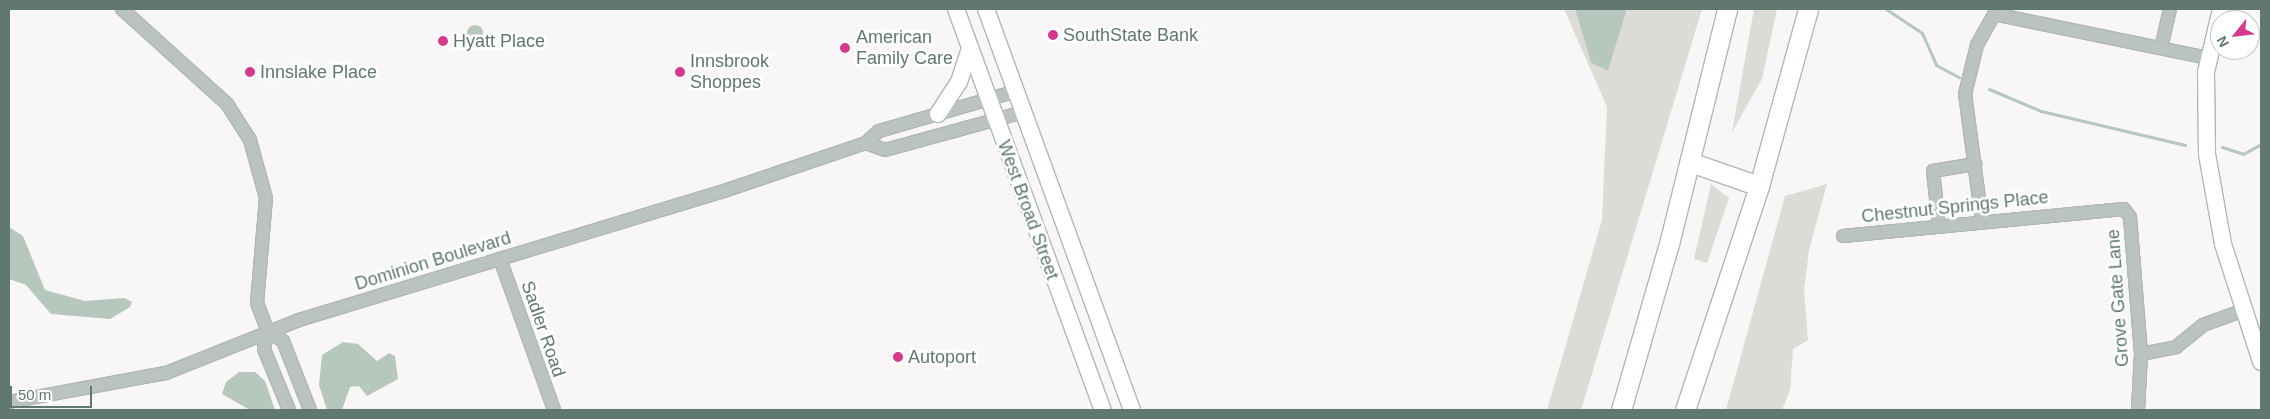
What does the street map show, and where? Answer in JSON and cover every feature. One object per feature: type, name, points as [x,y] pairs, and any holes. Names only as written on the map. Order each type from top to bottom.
[{"type":"highway","points":[[1621,410],[1690,162],[1727,9]]},
{"type":"highway","points":[[1685,410],[1759,186],[1808,9]]},
{"type":"highway","points":[[1690,162],[1759,186]]},
{"type":"main road","name":"West Broad Street","points":[[956,9],[1103,410]]},
{"type":"main road","name":"West Broad Street","points":[[986,9],[1020,113],[1132,410]]},
{"type":"main road","points":[[2221,9],[2209,58],[2203,110],[2210,177],[2223,244],[2261,362]]},
{"type":"main road","points":[[938,114],[960,82],[970,48]]},
{"type":"street","points":[[122,9],[227,104],[250,140],[266,198],[266,226],[255,290],[268,331],[264,349],[289,410]]},
{"type":"street","points":[[2161,48],[2169,9]]},
{"type":"street","points":[[1982,221],[1966,86],[1977,45],[1995,11],[2209,58]]},
{"type":"street","name":"Dominion Boulevard","points":[[9,402],[166,373],[268,331],[866,144],[879,131],[1013,92]]},
{"type":"street","name":"Dominion Boulevard","points":[[866,144],[885,150],[1020,113]]},
{"type":"street","points":[[1939,226],[1933,170],[1975,164]]},
{"type":"street","name":"Chestnut Springs Place","points":[[1843,236],[2071,212]]},
{"type":"street","name":"Grove Gate Lane","points":[[2071,212],[2128,212],[2141,354],[2138,410]]},
{"type":"street","name":"Sadler Road","points":[[500,259],[554,410]]},
{"type":"street","points":[[2141,354],[2176,347],[2203,325],[2244,310]]},
{"type":"street","points":[[268,331],[283,341],[310,410]]},
{"type":"shaded area","points":[[1564,9],[1575,9],[1591,63],[1608,71],[1627,9],[1702,9],[1581,410],[1547,410],[1602,220],[1607,107]]},
{"type":"shaded area","points":[[1575,9],[1627,9],[1608,71],[1591,63]]},
{"type":"shaded area","points":[[1754,9],[1777,9],[1762,79],[1732,132]]},
{"type":"shaded area","points":[[472,25],[478,25],[483,30],[481,39],[472,41],[467,36],[467,30]]},
{"type":"shaded area","points":[[1711,184],[1729,198],[1707,263],[1694,259]]},
{"type":"shaded area","points":[[1827,184],[1809,250],[1804,290],[1808,340],[1793,349],[1790,390],[1782,410],[1726,410],[1785,196]]},
{"type":"shaded area","points":[[9,227],[23,236],[45,290],[85,301],[124,298],[132,302],[130,307],[110,319],[51,314],[26,285],[9,279]]},
{"type":"shaded area","points":[[343,342],[358,344],[377,361],[389,353],[395,356],[398,379],[367,396],[359,386],[350,387],[342,410],[327,410],[319,385],[322,355]]},
{"type":"shaded area","points":[[239,372],[255,372],[265,381],[275,410],[250,410],[222,394],[226,382]]},
{"type":"waterway","points":[[1886,9],[1922,33],[1936,65],[1959,77]]},
{"type":"waterway","points":[[1989,89],[2041,111],[2185,145]]},
{"type":"waterway","points":[[2222,147],[2243,154],[2261,144]]},
{"type":"place","name":"SouthState Bank","points":[[1053,35]]},
{"type":"place","name":"Hyatt Place","points":[[443,41]]},
{"type":"place","name":"American Family Care","points":[[845,48]]},
{"type":"place","name":"Innslake Place","points":[[250,72]]},
{"type":"place","name":"Innsbrook Shoppes","points":[[680,72]]},
{"type":"place","name":"Autoport","points":[[898,357]]}]
